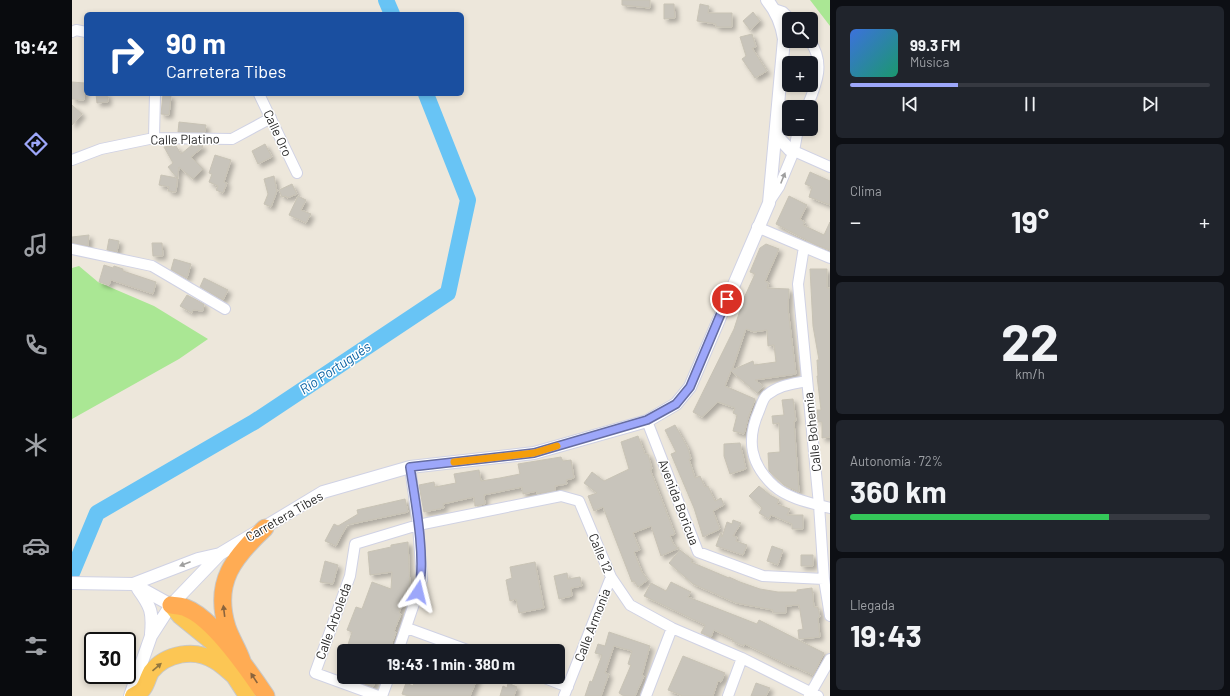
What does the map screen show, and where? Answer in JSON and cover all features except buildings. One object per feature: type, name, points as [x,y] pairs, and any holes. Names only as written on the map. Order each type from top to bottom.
[{"type":"highway","points":[[242,661],[225,619],[223,608],[224,591],[232,563],[265,528]]},
{"type":"highway","points":[[171,604],[187,608],[200,617],[214,630],[242,661],[266,696]]},
{"type":"highway","points":[[171,604],[180,616],[212,642],[234,671],[234,676]]},
{"type":"highway","points":[[132,696],[143,689],[151,673],[157,667],[172,657],[180,654],[207,657],[215,661],[234,676],[248,696]]},
{"type":"street","points":[[771,4],[784,12]]},
{"type":"street","points":[[771,4],[782,24]]},
{"type":"street","points":[[72,32],[76,30],[84,32]]},
{"type":"street","name":"Carretera Tibes","points":[[132,696],[151,636],[171,604],[220,554],[239,541],[265,528],[323,492],[410,467],[534,453],[647,420],[676,404],[690,387],[757,227],[769,202],[784,48]]},
{"type":"street","points":[[810,100],[816,86],[819,69],[813,48]]},
{"type":"street","points":[[154,138],[155,96]]},
{"type":"street","name":"Calle Oro","points":[[259,96],[272,118],[297,173]]},
{"type":"street","name":"Calle Platino","points":[[72,160],[101,149],[154,138],[232,139],[272,118]]},
{"type":"street","points":[[776,136],[790,150],[830,167]]},
{"type":"street","points":[[769,202],[779,187],[794,151],[797,136]]},
{"type":"street","points":[[757,227],[830,258]]},
{"type":"street","name":"Calle Bohemia","points":[[804,247],[798,284],[819,505],[824,579],[830,616]]},
{"type":"street","points":[[72,249],[152,266],[225,309]]},
{"type":"street","points":[[807,381],[780,386],[766,396],[754,423],[751,447],[758,466],[774,486],[794,498],[830,508]]},
{"type":"street","name":"Avenida Boricua","points":[[647,420],[698,552],[763,576],[824,579]]},
{"type":"street","points":[[401,644],[422,580],[418,525],[410,467]]},
{"type":"street","name":"Calle 12","points":[[372,538],[418,525],[561,496],[579,501],[610,577],[630,605],[672,628],[742,658],[812,695]]},
{"type":"street","name":"Calle Arboleda","points":[[372,538],[355,544],[350,576],[314,673],[378,696]]},
{"type":"street","points":[[72,583],[130,583],[198,559],[220,554]]},
{"type":"street","name":"Calle Armonia","points":[[566,691],[610,577]]},
{"type":"street","points":[[130,583],[171,604]]},
{"type":"street","points":[[130,583],[146,599],[151,610],[151,636]]},
{"type":"street","points":[[407,628],[451,644]]},
{"type":"street","points":[[646,696],[672,628]]},
{"type":"street","points":[[728,696],[742,658]]},
{"type":"street","points":[[812,695],[830,659]]},
{"type":"street","points":[[382,696],[386,684]]},
{"type":"street","points":[[554,684],[566,691]]},
{"type":"green space","points":[[810,0],[830,0],[830,26]]},
{"type":"green space","points":[[79,266],[98,282],[154,306],[208,339],[179,359],[72,419],[72,268]]},
{"type":"waterway","name":"Río Portugués","points":[[386,0],[391,12]]},
{"type":"waterway","name":"Río Portugués","points":[[72,573],[97,513],[254,422],[448,293],[468,200],[427,96]]},
{"type":"slow traffic","points":[[454,462],[534,453],[557,446]]},
{"type":"route","points":[[418,592],[422,580],[418,525],[410,467],[534,453],[647,420],[676,404],[690,387],[727,299]]}]
